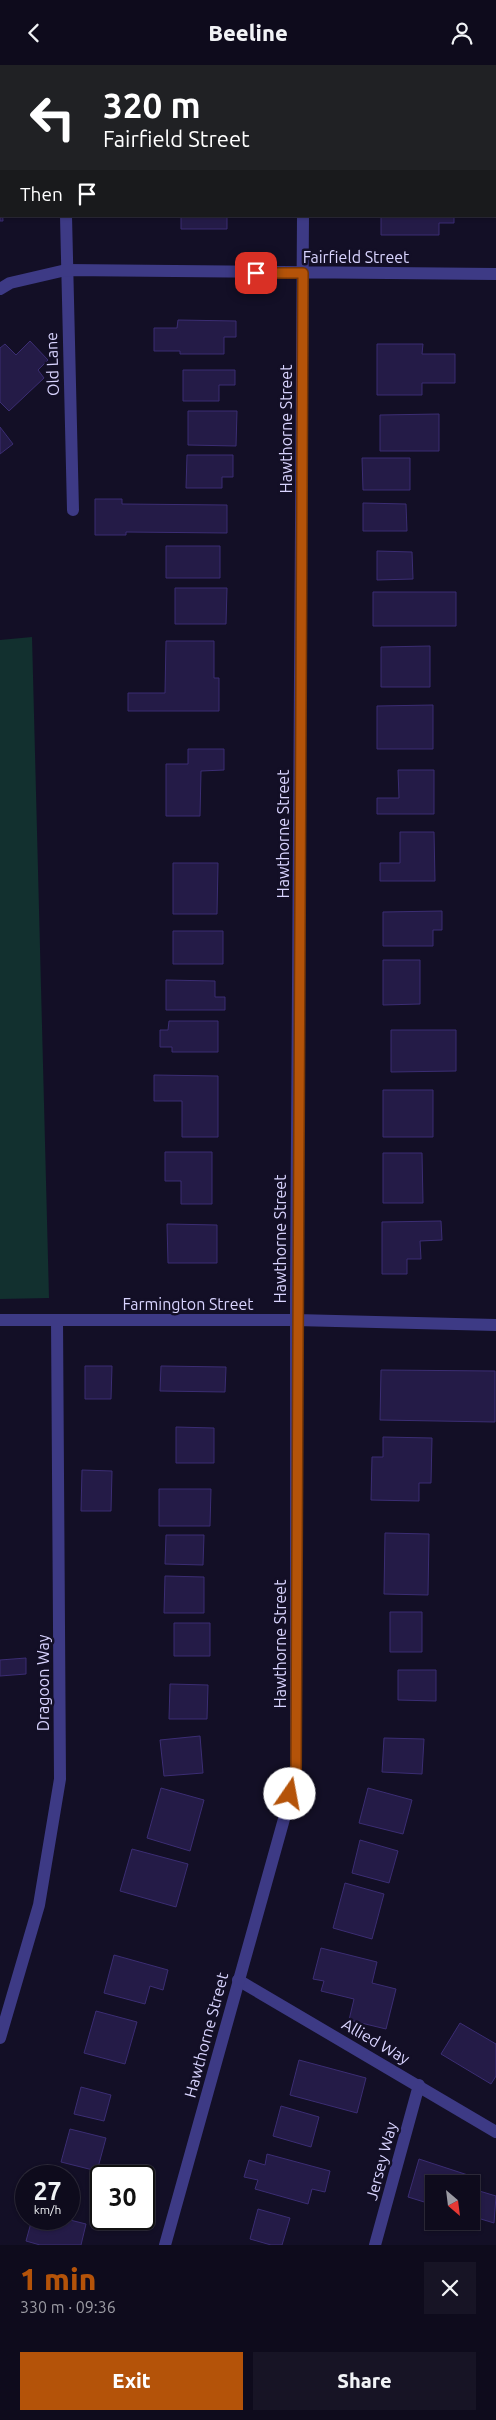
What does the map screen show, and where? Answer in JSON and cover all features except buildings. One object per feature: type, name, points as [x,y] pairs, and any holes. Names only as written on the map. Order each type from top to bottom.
[{"type":"street","name":"Old Lane","points":[[66,217],[73,510]]},
{"type":"street","name":"Hawthorne Street","points":[[165,2245],[296,1776],[296,1320],[303,217]]},
{"type":"street","name":"Fairfield Street","points":[[0,289],[10,283],[66,270],[496,275]]},
{"type":"street","name":"Farmington Street","points":[[0,1320],[296,1320],[496,1325]]},
{"type":"street","name":"Dragoon Way","points":[[0,2039],[39,1905],[60,1779],[57,1320]]},
{"type":"street","name":"Allied Way","points":[[238,1980],[496,2132]]},
{"type":"street","name":"Jersey Way","points":[[375,2245],[419,2085]]},
{"type":"green space","points":[[32,637],[49,1298],[0,1299],[0,640]]},
{"type":"route","points":[[256,273],[303,273],[296,1307],[296,1776],[290,1794]]}]
